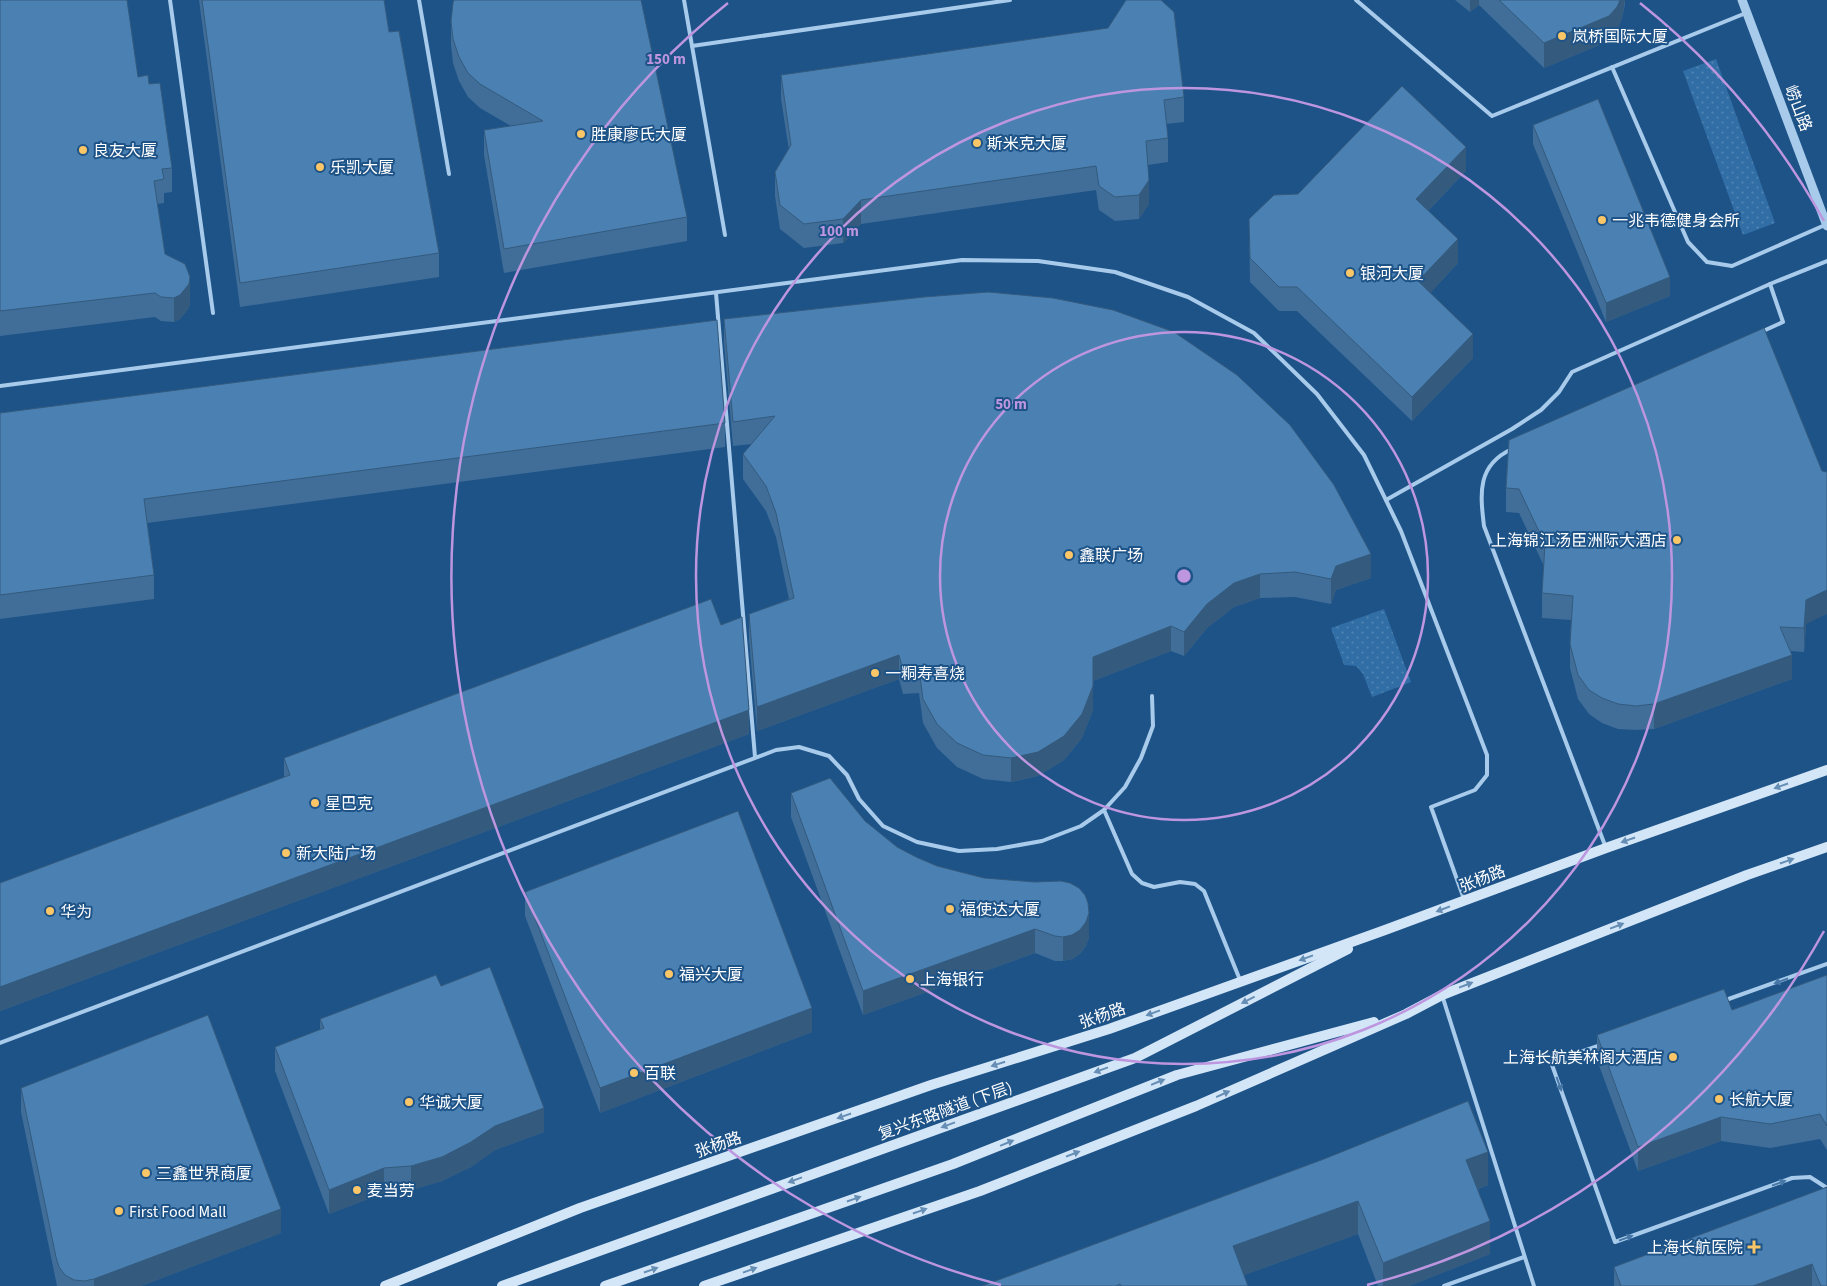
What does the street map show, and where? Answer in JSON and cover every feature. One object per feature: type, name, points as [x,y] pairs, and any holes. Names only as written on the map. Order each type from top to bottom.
[{"type":"main road","name":"张杨路","points":[[385,1286],[580,1208],[931,1085],[1109,1029],[1606,848],[1827,770]]},
{"type":"main road","points":[[704,1286],[980,1191],[1196,1106],[1406,1014],[1442,995],[1747,875],[1827,847]]},
{"type":"main road","name":"复兴东路隧道 (下层)","points":[[502,1286],[1135,1058],[1384,930]]},
{"type":"main road","points":[[605,1286],[953,1164],[1177,1075],[1406,1014]]},
{"type":"street","name":"崂山路","points":[[1742,0],[1827,225]]},
{"type":"lane","points":[[170,0],[213,313]]},
{"type":"lane","points":[[419,0],[449,174]]},
{"type":"lane","points":[[684,0],[726,235]]},
{"type":"lane","points":[[692,46],[1010,0]]},
{"type":"lane","points":[[1356,0],[1492,116],[1747,12]]},
{"type":"lane","points":[[1612,67],[1688,242],[1707,262],[1732,266],[1827,225]]},
{"type":"lane","points":[[0,386],[962,260],[1038,261],[1115,272],[1188,297],[1254,333],[1323,401],[1364,455],[1401,530],[1487,755],[1487,775],[1475,790],[1430,807],[1464,900]]},
{"type":"lane","points":[[1386,500],[1512,429],[1541,410],[1559,392],[1572,372],[1770,284],[1827,261]]},
{"type":"lane","points":[[1757,334],[1783,322],[1770,284]]},
{"type":"lane","points":[[716,293],[755,757]]},
{"type":"lane","points":[[1519,446],[1501,454],[1491,462],[1484,474],[1480,498],[1484,526],[1606,848]]},
{"type":"lane","points":[[0,1043],[776,750],[799,747],[829,756],[847,775],[859,799],[883,826],[917,842],[959,851],[997,849],[1042,841],[1081,826],[1104,810],[1125,788],[1141,758],[1153,726],[1152,696]]},
{"type":"lane","points":[[1104,810],[1132,874],[1142,883],[1154,887],[1180,882],[1195,884],[1204,891],[1241,982]]},
{"type":"lane","points":[[1717,1004],[1827,964]]},
{"type":"lane","points":[[1442,995],[1534,1286]]},
{"type":"lane","points":[[1606,1043],[1551,1062],[1615,1242],[1792,1178],[1810,1178],[1827,1188]]},
{"type":"lane","points":[[1444,1286],[1524,1257]]},
{"type":"shaded area","points":[[1716,59],[1775,223],[1743,235],[1683,71]]},
{"type":"shaded area","points":[[1384,609],[1411,682],[1372,697],[1363,674],[1356,666],[1344,665],[1331,628]]},
{"type":"building","name":"良友大厦","points":[[0,0],[127,0],[138,77],[148,75],[149,84],[160,83],[172,168],[162,169],[164,179],[154,181],[165,254],[185,264],[190,277],[189,284],[180,295],[174,298],[161,297],[155,293],[0,311]]},
{"type":"building","name":"乐凯大厦","points":[[202,0],[384,0],[389,32],[399,31],[439,253],[240,283]]},
{"type":"building","name":"胜康廖氏大厦","points":[[454,0],[641,0],[687,217],[504,249],[484,130],[543,121],[480,84],[468,73],[459,57],[453,39],[451,21]]},
{"type":"building","name":"斯米克大厦","points":[[1126,0],[1161,0],[1174,12],[1184,97],[1164,100],[1168,138],[1146,141],[1149,180],[1139,195],[1115,197],[1099,186],[1096,166],[861,200],[843,219],[804,224],[780,205],[775,172],[791,145],[781,75],[1108,28]]},
{"type":"building","points":[[1499,0],[1620,0],[1609,16],[1544,43]]},
{"type":"building","name":"银河大厦","points":[[1402,86],[1466,147],[1416,199],[1458,239],[1418,281],[1473,334],[1412,397],[1297,287],[1279,287],[1250,258],[1249,219],[1274,195],[1298,194]]},
{"type":"building","name":"一兆韦德健身会所","points":[[1598,99],[1670,277],[1606,303],[1533,125]]},
{"type":"building","name":"鑫联广场","points":[[988,292],[1053,298],[1113,310],[1174,332],[1237,375],[1290,425],[1334,485],[1371,554],[1336,566],[1331,579],[1295,572],[1260,574],[1234,583],[1207,604],[1184,632],[1171,626],[1093,657],[1093,686],[1082,714],[1064,736],[1038,752],[1011,758],[983,755],[957,743],[937,724],[923,699],[919,669],[903,670],[899,655],[757,707],[749,614],[794,598],[776,513],[766,486],[743,454],[775,416],[733,422],[724,319],[924,297]]},
{"type":"building","points":[[717,320],[725,423],[144,499],[154,575],[0,595],[0,413]]},
{"type":"building","name":"上海锦江汤臣洲际大酒店","points":[[1764,328],[1822,471],[1827,472],[1827,590],[1806,600],[1804,628],[1780,627],[1792,655],[1654,704],[1636,706],[1618,704],[1602,698],[1589,690],[1578,675],[1570,644],[1573,596],[1542,593],[1545,544],[1519,489],[1506,488],[1509,440]]},
{"type":"building","name":"新大陆广场","points":[[711,599],[721,625],[742,617],[749,710],[0,987],[0,883],[290,775],[284,758]]},
{"type":"building","name":"福使达大厦","points":[[830,778],[865,821],[897,847],[937,866],[984,878],[1070,883],[1079,888],[1085,895],[1089,913],[1086,922],[1080,930],[1072,935],[1063,937],[1035,929],[863,991],[791,793]]},
{"type":"building","name":"福兴大厦","points":[[738,811],[812,1008],[600,1088],[525,892]]},
{"type":"building","name":"华诚大厦","points":[[490,967],[544,1108],[495,1126],[471,1142],[442,1157],[411,1166],[384,1168],[329,1190],[275,1047],[324,1028],[320,1019],[436,975],[441,986]]},
{"type":"building","name":"长航大厦","points":[[1827,975],[1827,1126],[1820,1114],[1770,1124],[1721,1117],[1638,1147],[1597,1035],[1724,989],[1732,1010]]},
{"type":"building","name":"三鑫世界商厦","points":[[208,1015],[281,1209],[94,1279],[74,1280],[65,1275],[59,1267],[56,1257],[21,1088]]},
{"type":"building","points":[[1468,1101],[1488,1152],[1466,1160],[1490,1221],[1383,1263],[1358,1201],[1233,1246],[1248,1286],[1121,1286],[1120,1284],[1116,1286],[982,1286],[1324,1159]]},
{"type":"building","name":"上海长航医院","points":[[1827,1187],[1827,1286],[1821,1286],[1812,1264],[1753,1286],[1621,1286],[1614,1267]]},
{"type":"place","name":"岚桥国际大厦","points":[[1562,36]]},
{"type":"place","name":"胜康廖氏大厦","points":[[581,134]]},
{"type":"place","name":"斯米克大厦","points":[[977,143]]},
{"type":"place","name":"良友大厦","points":[[83,150]]},
{"type":"place","name":"乐凯大厦","points":[[320,167]]},
{"type":"place","name":"一兆韦德健身会所","points":[[1602,220]]},
{"type":"place","name":"银河大厦","points":[[1350,273]]},
{"type":"place","name":"上海锦江汤臣洲际大酒店","points":[[1677,540]]},
{"type":"place","name":"鑫联广场","points":[[1069,555]]},
{"type":"place","name":"一粡寿喜烧","points":[[875,673]]},
{"type":"place","name":"星巴克","points":[[315,803]]},
{"type":"place","name":"新大陆广场","points":[[286,853]]},
{"type":"place","name":"福使达大厦","points":[[950,909]]},
{"type":"place","name":"华为","points":[[50,911]]},
{"type":"place","name":"福兴大厦","points":[[669,974]]},
{"type":"place","name":"上海银行","points":[[910,979]]},
{"type":"place","name":"上海长航美林阁大酒店","points":[[1673,1057]]},
{"type":"place","name":"百联","points":[[634,1073]]},
{"type":"place","name":"长航大厦","points":[[1719,1099]]},
{"type":"place","name":"华诚大厦","points":[[409,1102]]},
{"type":"place","name":"三鑫世界商厦","points":[[146,1173]]},
{"type":"place","name":"麦当劳","points":[[357,1190]]},
{"type":"place","name":"First Food Mall","points":[[119,1211]]},
{"type":"place","name":"上海长航医院","points":[[1754,1247]]}]
